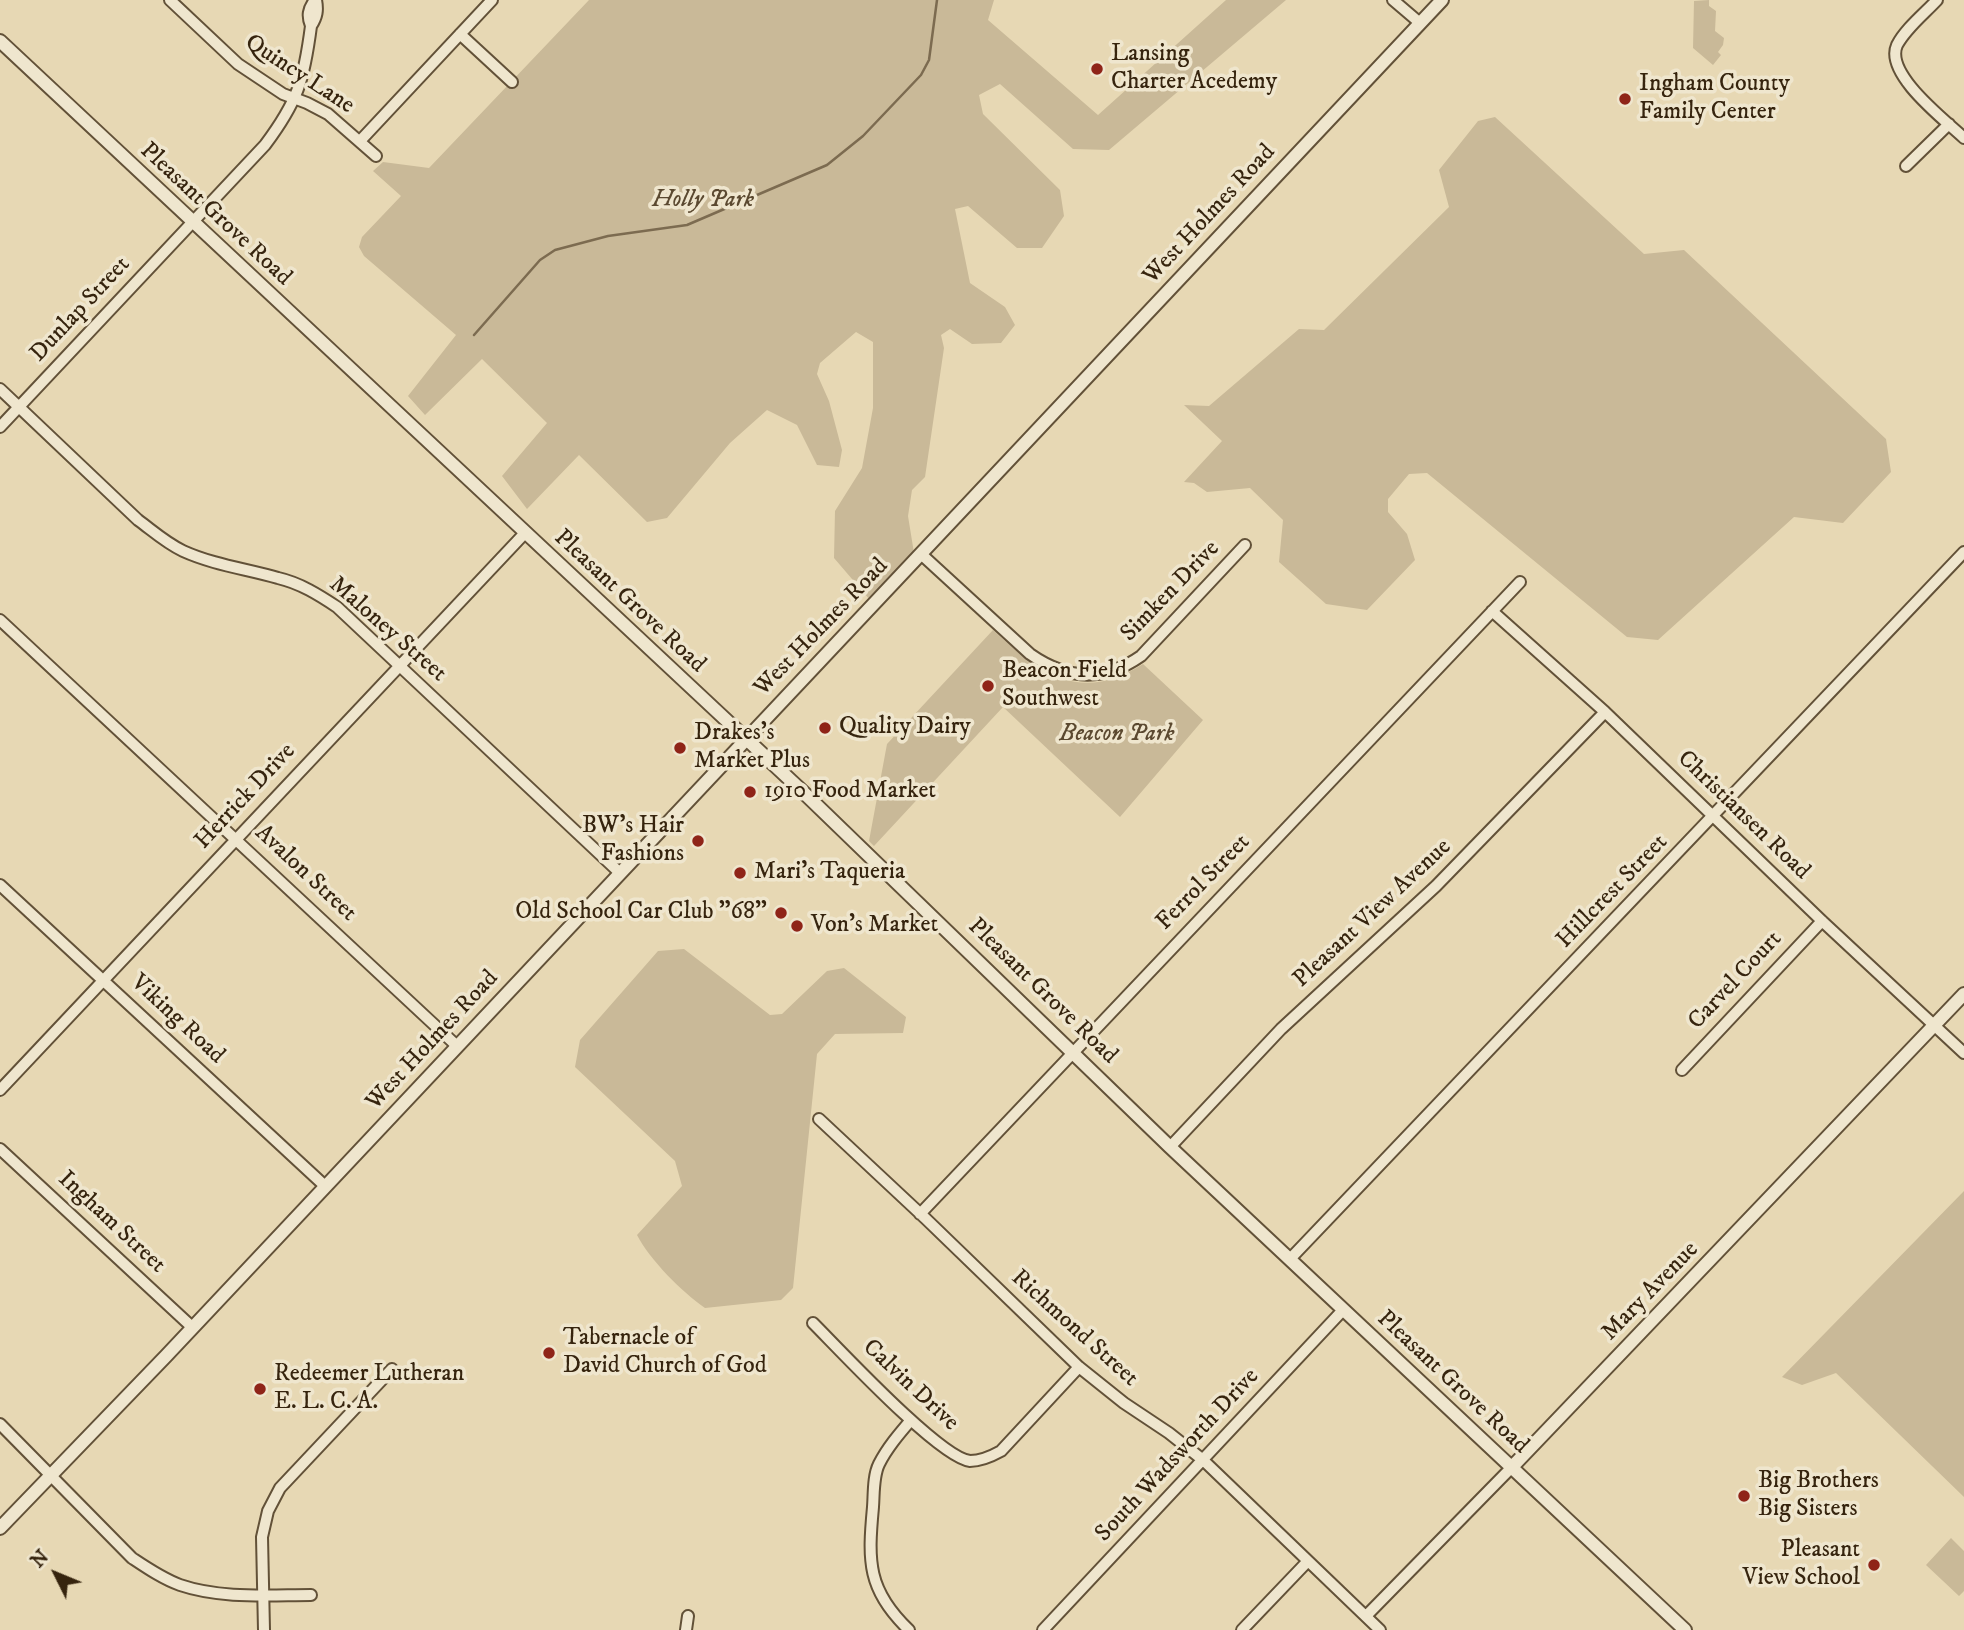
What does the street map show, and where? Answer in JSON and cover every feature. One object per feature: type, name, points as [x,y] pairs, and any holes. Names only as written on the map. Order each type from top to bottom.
[{"type":"street","name":"Quincy Lane","points":[[170,0],[238,64],[274,89],[328,114],[376,156]]},
{"type":"street","name":"Dunlap Street","points":[[0,427],[265,145],[296,99],[307,63],[311,26],[308,19],[309,8],[315,0]]},
{"type":"street","points":[[360,141],[492,0]]},
{"type":"street","points":[[1393,0],[1420,23]]},
{"type":"street","name":"West Holmes Road","points":[[0,1528],[1442,0]]},
{"type":"street","points":[[1937,0],[1909,29],[1897,46],[1895,58],[1914,92],[1964,138]]},
{"type":"street","points":[[460,34],[512,82]]},
{"type":"street","name":"Pleasant Grove Road","points":[[0,41],[746,739],[1170,1147],[1685,1630]]},
{"type":"street","points":[[1906,166],[1949,124]]},
{"type":"street","name":"Maloney Street","points":[[0,389],[138,520],[162,539],[183,551],[208,560],[280,578],[310,590],[337,607],[620,873]]},
{"type":"street","name":"Herrick Drive","points":[[0,1090],[524,534]]},
{"type":"street","name":"Simken Drive","points":[[921,554],[1042,663],[1064,672],[1085,676],[1125,667],[1142,656],[1245,545]]},
{"type":"street","name":"Hillcrest Street","points":[[1290,1259],[1964,552]]},
{"type":"street","name":"Ferrol Street","points":[[920,1214],[1520,582]]},
{"type":"street","name":"Christiansen Road","points":[[1492,611],[1605,712],[1964,1053]]},
{"type":"street","name":"Avalon Street","points":[[0,620],[457,1046]]},
{"type":"street","name":"Pleasant View Avenue","points":[[1170,1147],[1281,1029],[1418,903],[1605,712]]},
{"type":"street","name":"Viking Road","points":[[0,885],[325,1186]]},
{"type":"street","name":"Carvel Court","points":[[1682,1070],[1822,921]]},
{"type":"street","name":"Mary Avenue","points":[[1366,1616],[1964,994]]},
{"type":"street","name":"Richmond Street","points":[[819,1119],[1079,1367],[1203,1460],[1366,1616]]},
{"type":"street","name":"Ingham Street","points":[[0,1149],[192,1327]]},
{"type":"street","name":"South Wadsworth Drive","points":[[1043,1630],[1343,1310]]},
{"type":"street","name":"Calvin Drive","points":[[813,1323],[911,1420],[952,1453],[970,1461],[987,1458],[1001,1451],[1079,1367]]},
{"type":"street","points":[[264,1630],[262,1537],[268,1511],[280,1488],[391,1369]]},
{"type":"street","points":[[907,1630],[878,1593],[872,1574],[870,1548],[878,1467],[892,1443],[911,1420]]},
{"type":"street","points":[[0,1424],[132,1558],[156,1573],[180,1585],[215,1593],[311,1595]]},
{"type":"street","points":[[1242,1630],[1308,1561]]},
{"type":"street","points":[[686,1630],[688,1616]]},
{"type":"street","points":[[1366,1616],[1380,1630]]},
{"type":"green space","name":"Holly Park","points":[[589,0],[994,0],[988,20],[1098,115],[1226,0],[1286,0],[1109,150],[1073,149],[1000,84],[979,95],[983,114],[1060,190],[1064,216],[1042,248],[1017,248],[968,206],[955,209],[970,283],[1005,307],[1015,325],[1001,343],[972,344],[950,329],[941,335],[944,348],[925,477],[912,490],[908,516],[914,553],[870,600],[834,558],[835,511],[862,468],[873,408],[873,342],[856,332],[820,363],[817,374],[829,401],[842,450],[839,467],[817,465],[797,425],[767,410],[730,443],[667,518],[647,522],[579,455],[527,509],[502,476],[547,423],[482,359],[425,415],[408,396],[456,335],[364,256],[359,247],[362,237],[401,196],[373,171],[383,162],[429,168]]},
{"type":"green space","points":[[1709,0],[1709,6],[1716,11],[1715,31],[1724,38],[1718,52],[1721,55],[1713,65],[1693,48],[1694,1]]},
{"type":"green space","points":[[1495,117],[1644,254],[1684,250],[1886,439],[1891,472],[1843,523],[1794,517],[1658,640],[1627,637],[1427,473],[1409,474],[1388,499],[1388,512],[1407,534],[1415,560],[1367,610],[1326,604],[1279,562],[1283,520],[1250,488],[1207,492],[1194,483],[1184,482],[1222,441],[1184,405],[1209,406],[1299,329],[1324,330],[1449,207],[1439,170],[1478,121]]},
{"type":"green space","name":"Beacon Park","points":[[993,630],[1028,660],[1062,679],[1100,682],[1120,676],[1143,664],[1203,720],[1120,817],[1003,707],[874,846],[869,841],[887,744]]},
{"type":"green space","points":[[684,949],[770,1015],[782,1014],[827,971],[844,968],[906,1017],[903,1033],[835,1034],[817,1054],[793,1288],[781,1300],[705,1308],[658,1265],[637,1235],[682,1186],[675,1161],[575,1067],[580,1040],[658,951]]},
{"type":"green space","points":[[1964,1191],[1964,1497],[1836,1373],[1802,1385],[1782,1377]]},
{"type":"green space","points":[[1951,1538],[1964,1551],[1964,1591],[1959,1596],[1926,1565]]},
{"type":"waterway","points":[[474,335],[540,260],[555,250],[608,236],[687,225],[827,165],[863,136],[921,75],[929,60],[937,0]]},
{"type":"place","name":"Lansing Charter Acedemy","points":[[1097,69]]},
{"type":"place","name":"Ingham County Family Center","points":[[1625,99]]},
{"type":"place","name":"Beacon Field Southwest","points":[[988,686]]},
{"type":"place","name":"Quality Dairy","points":[[825,728]]},
{"type":"place","name":"Drakes's Market Plus","points":[[680,748]]},
{"type":"place","name":"1910 Food Market","points":[[750,792]]},
{"type":"place","name":"BW's Hair Fashions","points":[[698,841]]},
{"type":"place","name":"Mari's Taqueria","points":[[740,873]]},
{"type":"place","name":"Old School Car Club \"68\"","points":[[781,913]]},
{"type":"place","name":"Von's Market","points":[[797,926]]},
{"type":"place","name":"Tabernacle of David Church of God","points":[[549,1353]]},
{"type":"place","name":"Redeemer Lutheran E. L. C. A.","points":[[260,1389]]},
{"type":"place","name":"Big Brothers Big Sisters","points":[[1744,1496]]},
{"type":"place","name":"Pleasant View School","points":[[1874,1565]]}]
